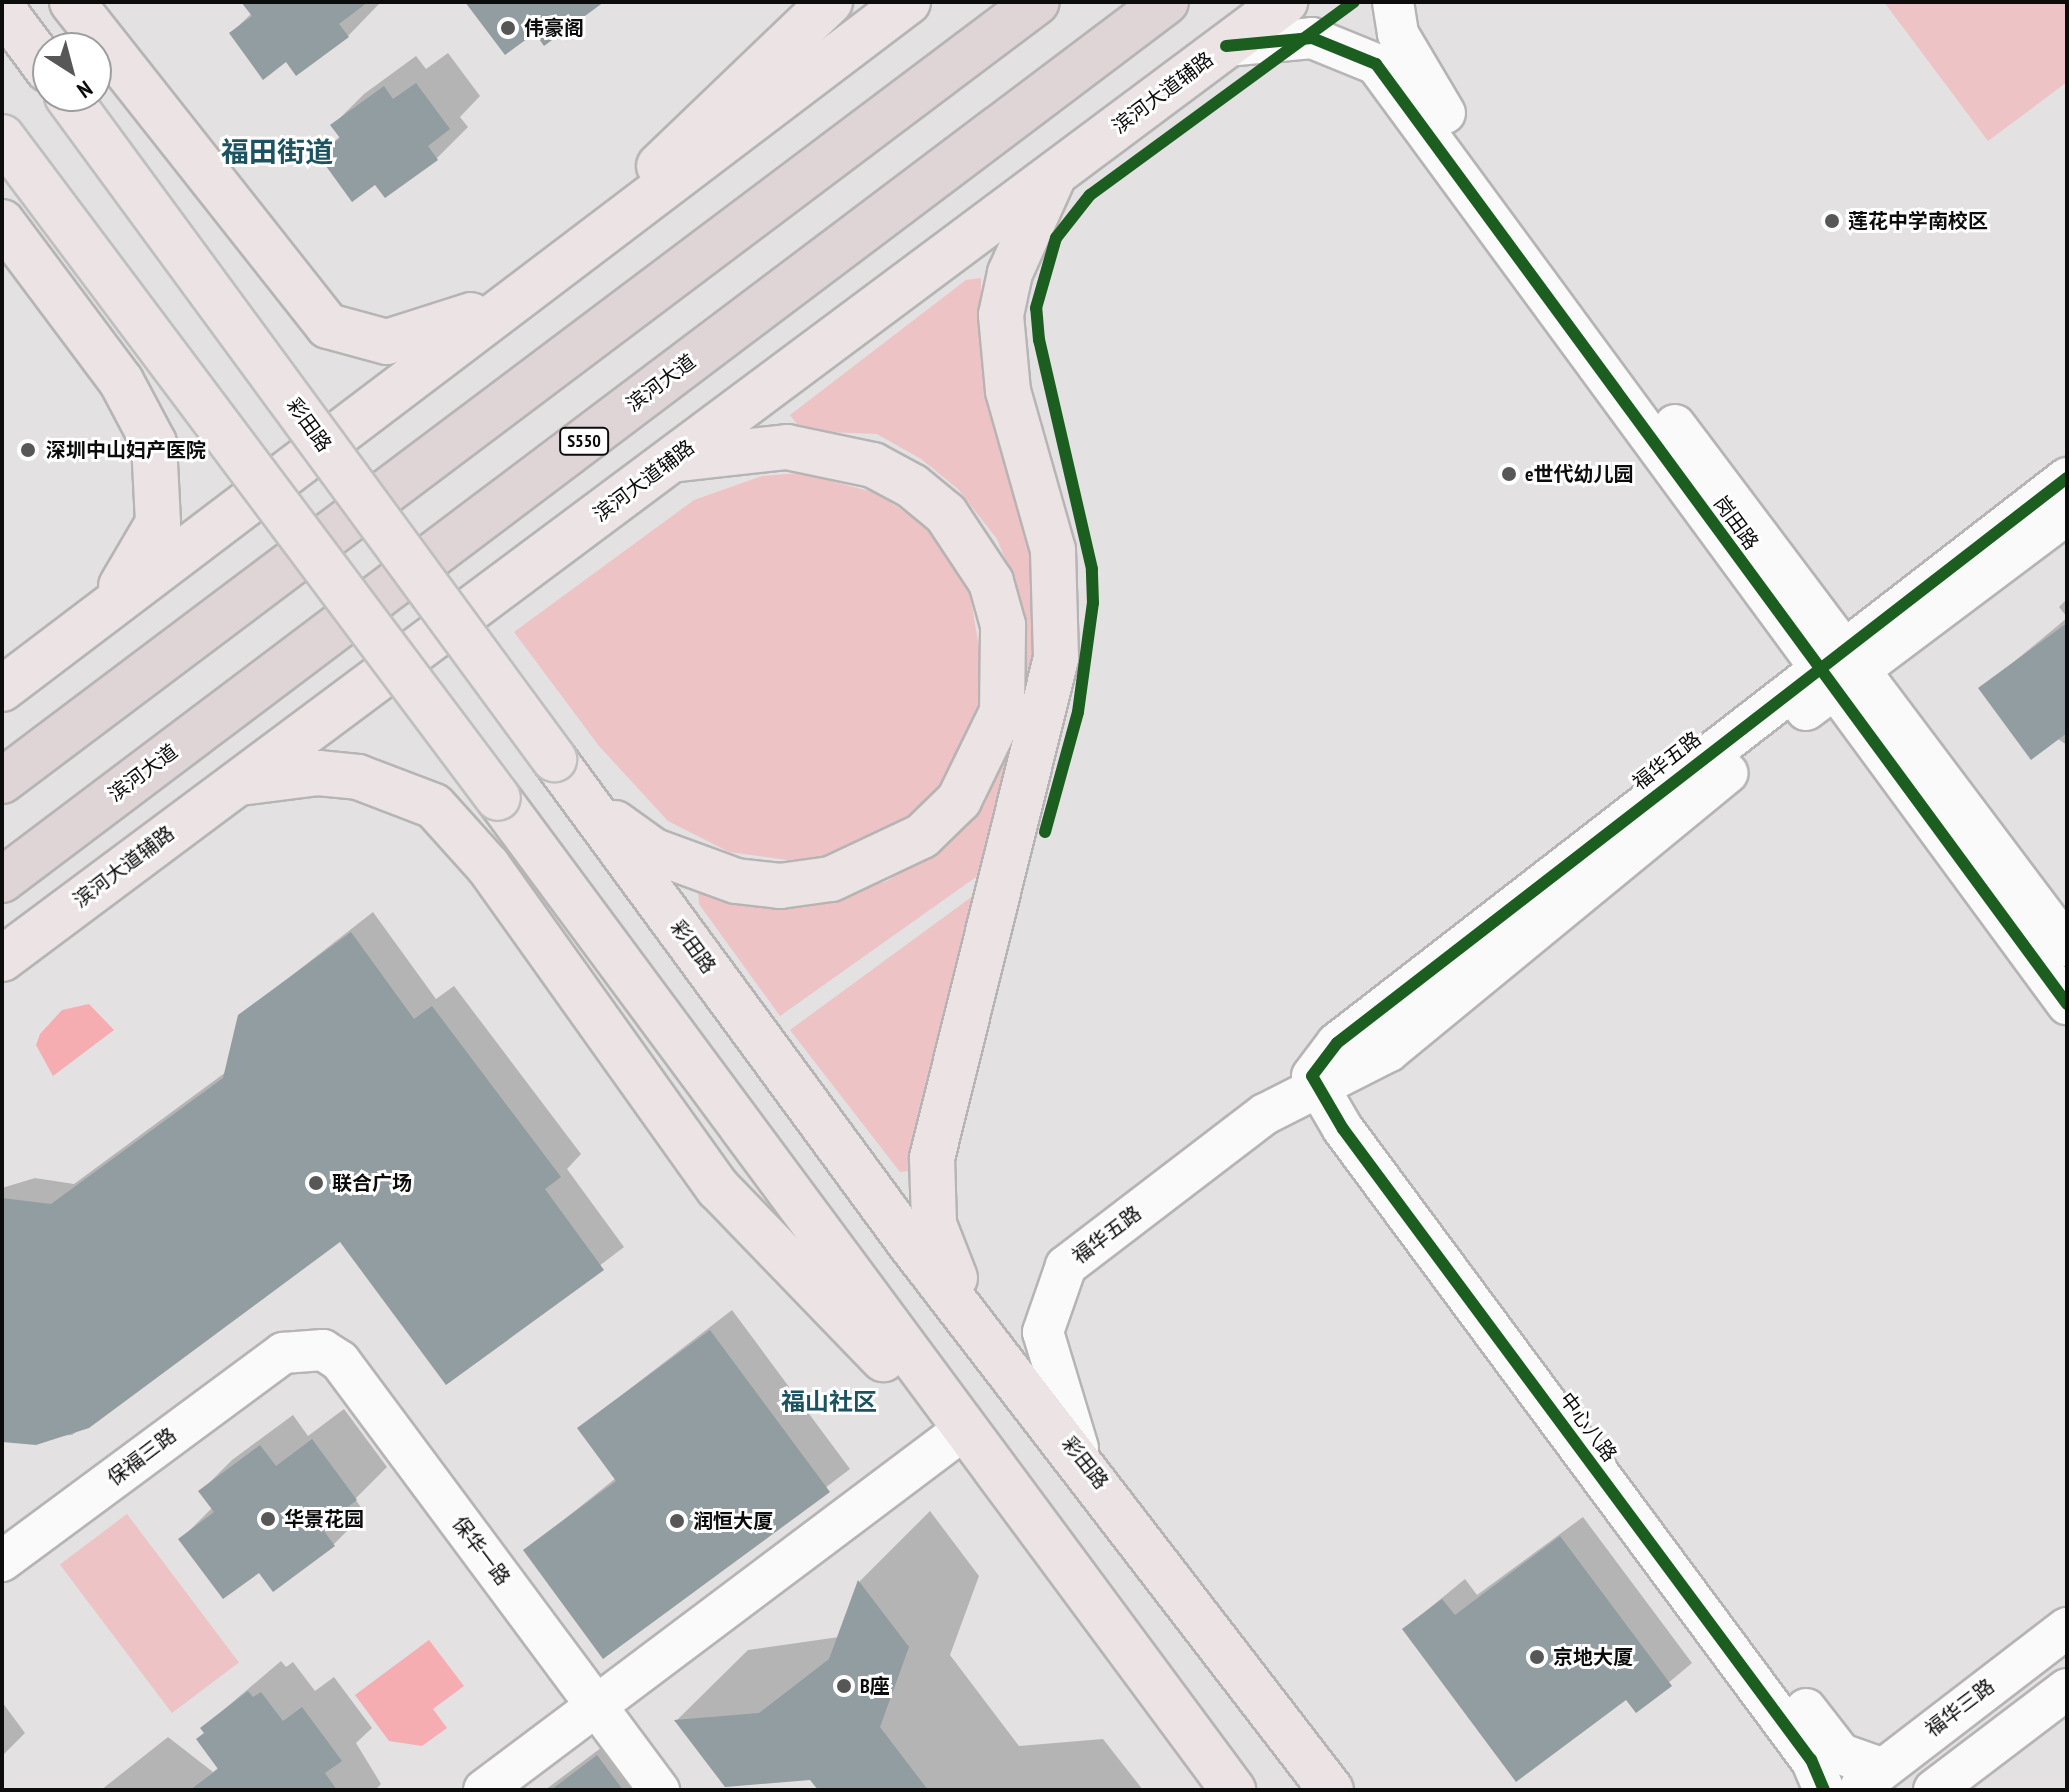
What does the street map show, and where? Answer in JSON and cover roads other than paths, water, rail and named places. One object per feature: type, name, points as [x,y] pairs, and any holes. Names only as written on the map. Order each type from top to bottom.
[{"type":"highway","points":[[2,781],[1037,2]]},
{"type":"highway","name":"滨河大道","points":[[2,880],[1166,2]]},
{"type":"main road","points":[[72,2],[328,326],[367,342],[400,340],[528,290]]},
{"type":"main road","points":[[616,224],[706,115],[830,2]]},
{"type":"main road","points":[[2,689],[908,2]]},
{"type":"main road","points":[[3,9],[32,48]]},
{"type":"main road","name":"滨河大道辅路","points":[[2,959],[1226,46],[1278,21]]},
{"type":"main road","name":"彩田路","points":[[79,112],[554,759],[976,1324],[1082,1459],[1331,1790]]},
{"type":"main road","points":[[2,137],[498,798],[962,1431],[1233,1790]]},
{"type":"main road","points":[[976,1324],[937,1234],[928,1185],[1056,658],[1053,550],[1008,391],[1001,315],[1010,273],[1055,174]]},
{"type":"main road","points":[[2,222],[121,381],[160,468],[150,547],[59,646]]},
{"type":"main road","points":[[587,802],[654,851],[695,869],[780,886],[831,879],[922,836],[959,800],[1002,712],[1003,625],[991,582],[946,514],[912,486],[873,465],[787,447],[673,460]]},
{"type":"main road","points":[[234,785],[318,773],[401,788],[434,806],[488,866],[718,1188],[873,1351],[962,1431]]},
{"type":"street","points":[[1278,21],[1328,40],[1389,33]]},
{"type":"street","name":"岗田路","points":[[1389,33],[1838,669],[2067,1004]]},
{"type":"street","name":"福华五路","points":[[1082,1459],[1058,1400],[1043,1332],[1066,1266],[1265,1114],[1364,1069],[2067,478]]},
{"type":"street","name":"福华五路","points":[[1315,1090],[1318,1061],[1337,1043],[1838,669],[2067,514]]},
{"type":"street","name":"岗田路","points":[[1838,669],[2067,946]]},
{"type":"street","name":"中心八路","points":[[1364,1069],[1356,1092],[1363,1116],[1833,1745],[1868,1779]]},
{"type":"street","name":"中心八路","points":[[1315,1090],[1811,1760],[1824,1790]]},
{"type":"street","name":"保华一路","points":[[283,1353],[323,1350],[340,1361],[659,1790]]},
{"type":"street","name":"保福三路","points":[[2,1561],[283,1353]]},
{"type":"street","points":[[484,1790],[962,1431]]},
{"type":"street","name":"福华三路","points":[[1868,1779],[2067,1628]]},
{"type":"street","points":[[1934,1790],[2067,1689]]},
{"type":"place","name":"伟豪阁","points":[[508,28]]},
{"type":"place","name":"莲花中学南校区","points":[[1832,221]]},
{"type":"place","name":"深圳中山妇产医院","points":[[28,450]]},
{"type":"place","name":"e世代幼儿园","points":[[1509,474]]},
{"type":"place","name":"联合广场","points":[[316,1183]]},
{"type":"place","name":"华景花园","points":[[268,1519]]},
{"type":"place","name":"润恒大厦","points":[[677,1521]]},
{"type":"place","name":"京地大厦","points":[[1537,1657]]},
{"type":"place","name":"B座","points":[[844,1686]]},
{"type":"district","name":"福田街道","points":[[277,152]]},
{"type":"district","name":"福山社区","points":[[829,1402]]}]
